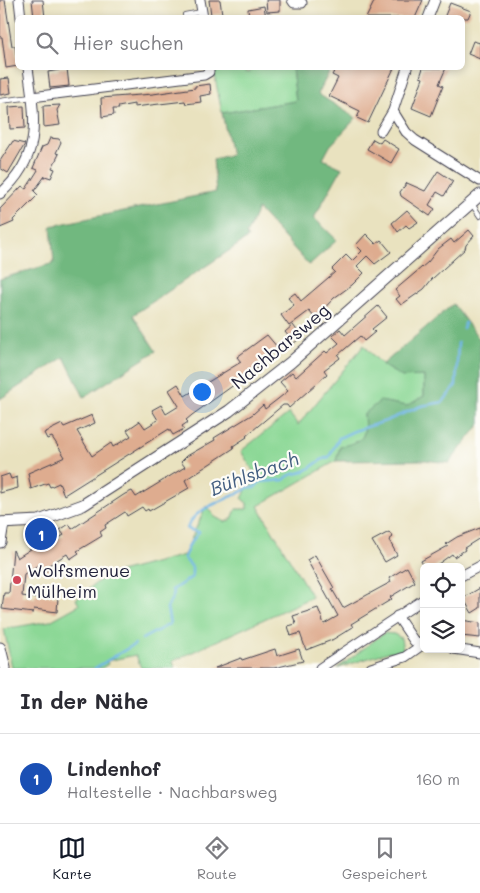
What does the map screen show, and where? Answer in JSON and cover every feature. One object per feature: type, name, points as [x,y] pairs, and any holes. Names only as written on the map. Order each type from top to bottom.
[{"type":"street","points":[[19,0],[21,15]]},
{"type":"street","points":[[200,0],[202,14]]},
{"type":"street","points":[[292,0],[294,3],[302,3]]},
{"type":"street","points":[[429,15],[435,0]]},
{"type":"street","points":[[0,194],[12,184],[25,166],[33,144],[34,124],[28,70]]},
{"type":"street","points":[[32,97],[204,75],[210,70]]},
{"type":"street","points":[[381,132],[393,111],[407,70]]},
{"type":"street","points":[[393,111],[406,132],[415,140],[480,181]]},
{"type":"street","name":"Nachbarsweg","points":[[1,523],[39,521],[83,505],[229,411],[292,362],[476,199]]},
{"type":"street","points":[[0,542],[1,523]]},
{"type":"street","points":[[465,574],[480,566]]},
{"type":"street","points":[[320,668],[420,602]]},
{"type":"street","points":[[397,616],[414,641],[420,644]]},
{"type":"street","points":[[372,668],[405,657],[420,647]]},
{"type":"street","points":[[0,648],[5,668]]},
{"type":"street","points":[[465,651],[480,653]]},
{"type":"lane","points":[[184,15],[202,14]]},
{"type":"lane","points":[[0,101],[32,97]]},
{"type":"lane","points":[[476,199],[480,216]]},
{"type":"green space","points":[[213,70],[245,70],[246,73],[250,72],[250,70],[292,70],[296,101],[222,113]]},
{"type":"green space","points":[[292,70],[330,70],[318,94],[356,118],[330,146],[323,159],[342,168],[314,218],[337,240],[309,265],[258,209],[246,235],[248,238],[133,315],[156,351],[84,397],[64,357],[0,399],[0,279],[54,263],[51,226],[216,192],[213,159],[231,155],[222,113],[296,101]]},
{"type":"green space","points":[[453,304],[480,340],[480,424],[449,463],[425,460],[336,461],[340,447],[354,443],[362,438],[364,434],[364,414],[380,401],[407,406],[424,396],[424,376],[402,377],[382,365]]},
{"type":"green space","points":[[364,345],[390,370],[404,375],[424,376],[424,396],[407,406],[364,414],[364,434],[362,438],[354,443],[340,447],[336,461],[258,506],[312,597],[173,661],[175,668],[141,668],[136,655],[107,661],[108,664],[102,668],[12,668],[4,629],[50,621],[79,605],[76,599],[105,576],[184,555],[206,506],[215,517],[225,522],[232,519],[236,509],[247,509],[247,503],[242,499],[247,488],[259,481],[241,451],[289,413],[298,425]]},
{"type":"green space","points":[[384,633],[394,634],[401,638],[403,650],[392,654],[391,651],[338,668]]},
{"type":"building","points":[[0,0],[5,0],[12,46],[15,46],[15,66],[6,68],[2,37],[0,37]]},
{"type":"building","points":[[32,0],[43,0],[45,15],[34,15]]},
{"type":"building","points":[[209,0],[220,0],[222,14],[211,15]]},
{"type":"building","points":[[266,0],[280,0],[280,11],[267,12]]},
{"type":"building","points":[[375,0],[423,0],[416,15],[368,15]]},
{"type":"building","points":[[450,3],[471,11],[468,18],[465,18],[465,15],[445,15]]},
{"type":"building","points":[[264,6],[266,15],[249,15],[248,9]]},
{"type":"building","points":[[473,41],[480,43],[480,59],[468,54]]},
{"type":"building","points":[[67,70],[69,86],[50,88],[48,72]]},
{"type":"building","points":[[335,70],[393,70],[368,123],[357,118],[360,111],[329,96],[338,78],[332,75]]},
{"type":"building","points":[[422,70],[445,70],[439,84],[443,86],[431,116],[412,108],[423,78],[420,77]]},
{"type":"building","points":[[9,78],[11,93],[0,95],[0,79]]},
{"type":"building","points":[[210,84],[211,94],[200,96],[201,102],[186,104],[185,101],[134,107],[134,104],[113,109],[114,115],[102,117],[101,98],[153,94]]},
{"type":"building","points":[[60,105],[57,110],[60,125],[44,127],[43,106]]},
{"type":"building","points":[[24,106],[25,128],[10,129],[9,107]]},
{"type":"building","points":[[50,138],[59,139],[61,142],[56,153],[59,154],[52,168],[55,169],[51,178],[45,176],[34,191],[38,195],[13,220],[14,222],[0,228],[0,209],[22,186],[26,189],[38,170],[33,168],[42,147],[47,145]]},
{"type":"building","points":[[373,139],[380,143],[383,139],[399,149],[391,163],[367,149]]},
{"type":"building","points":[[13,141],[25,144],[8,173],[0,168],[0,161]]},
{"type":"building","points":[[438,171],[453,181],[444,196],[437,192],[429,205],[435,209],[430,216],[401,196],[400,192],[407,183],[425,191]]},
{"type":"building","points":[[407,210],[418,222],[409,228],[406,225],[398,232],[392,223]]},
{"type":"building","points":[[469,230],[474,236],[465,249],[432,279],[424,289],[401,305],[396,299],[400,296],[395,290],[428,262],[438,249],[451,239],[454,243]]},
{"type":"building","points":[[366,234],[376,244],[381,240],[391,252],[375,264],[367,256],[357,266],[364,273],[352,285],[334,298],[315,318],[309,311],[289,326],[281,315],[294,305],[288,298],[295,293],[301,301],[335,272],[332,269],[346,255],[352,261],[362,251],[356,245]]},
{"type":"building","points":[[378,306],[387,317],[372,329],[375,332],[364,341],[360,336],[338,355],[340,358],[324,370],[327,374],[289,408],[287,405],[283,405],[247,437],[233,446],[234,448],[185,480],[189,488],[149,511],[148,509],[145,511],[142,507],[127,516],[125,512],[105,525],[106,528],[100,532],[102,536],[77,551],[79,553],[70,559],[67,554],[49,565],[51,568],[44,572],[38,565],[24,574],[22,596],[35,598],[35,594],[58,597],[57,612],[34,609],[33,613],[2,609],[4,593],[9,593],[13,550],[17,558],[37,545],[40,549],[64,535],[60,530],[69,524],[72,529],[125,494],[132,491],[136,497],[185,467],[181,462],[187,456],[215,440],[214,438],[253,414],[263,405],[265,409],[288,391],[280,382],[292,372],[296,377],[325,351],[327,353],[339,343],[332,336],[340,329],[345,335]]},
{"type":"building","points":[[293,325],[302,337],[294,343],[285,332]]},
{"type":"building","points":[[267,335],[278,348],[262,362],[263,364],[186,420],[188,422],[182,426],[184,429],[173,435],[169,429],[64,495],[59,483],[50,487],[48,483],[31,489],[28,473],[65,457],[52,437],[47,439],[44,433],[62,424],[64,427],[92,415],[95,423],[77,431],[92,456],[111,443],[113,447],[131,436],[127,430],[140,421],[145,428],[158,420],[152,410],[161,405],[166,414],[179,406],[169,390],[178,384],[185,396],[241,362],[237,357]]},
{"type":"building","points":[[9,474],[11,479],[17,477],[18,488],[0,493],[0,477]]},
{"type":"building","points":[[480,528],[480,538],[454,557],[452,554],[440,563],[422,563],[421,561],[448,546],[446,544],[457,537]]},
{"type":"building","points":[[389,532],[393,537],[389,540],[397,555],[385,562],[372,541]]},
{"type":"building","points":[[315,555],[343,608],[391,582],[389,578],[407,567],[415,582],[390,597],[392,599],[351,624],[353,627],[332,640],[306,650],[300,633],[291,636],[288,626],[296,624],[293,616],[318,608],[324,624],[338,616],[307,560]]},
{"type":"building","points":[[480,588],[480,608],[472,613],[465,601],[465,597]]},
{"type":"building","points":[[465,621],[480,623],[480,638],[465,636]]},
{"type":"building","points":[[275,649],[277,656],[299,649],[303,661],[274,668],[215,668],[241,658],[242,660]]},
{"type":"waterway","name":"Bühlsbach","points":[[463,328],[465,323]]},
{"type":"waterway","name":"Bühlsbach","points":[[142,639],[170,624],[167,608],[174,594],[172,590],[192,577],[192,567],[184,558],[189,545],[199,532],[187,529],[197,514],[213,504],[249,487],[254,488],[260,482],[284,480],[291,475],[305,471],[329,457],[339,438],[354,431],[386,421],[421,406],[443,402],[456,385],[458,343]]},
{"type":"waterway","name":"Bühlsbach","points":[[95,668],[135,644]]},
{"type":"place","name":"Lindenhof","points":[[41,534]]},
{"type":"place","name":"Wolfsmenue Mülheim","points":[[17,580]]}]
